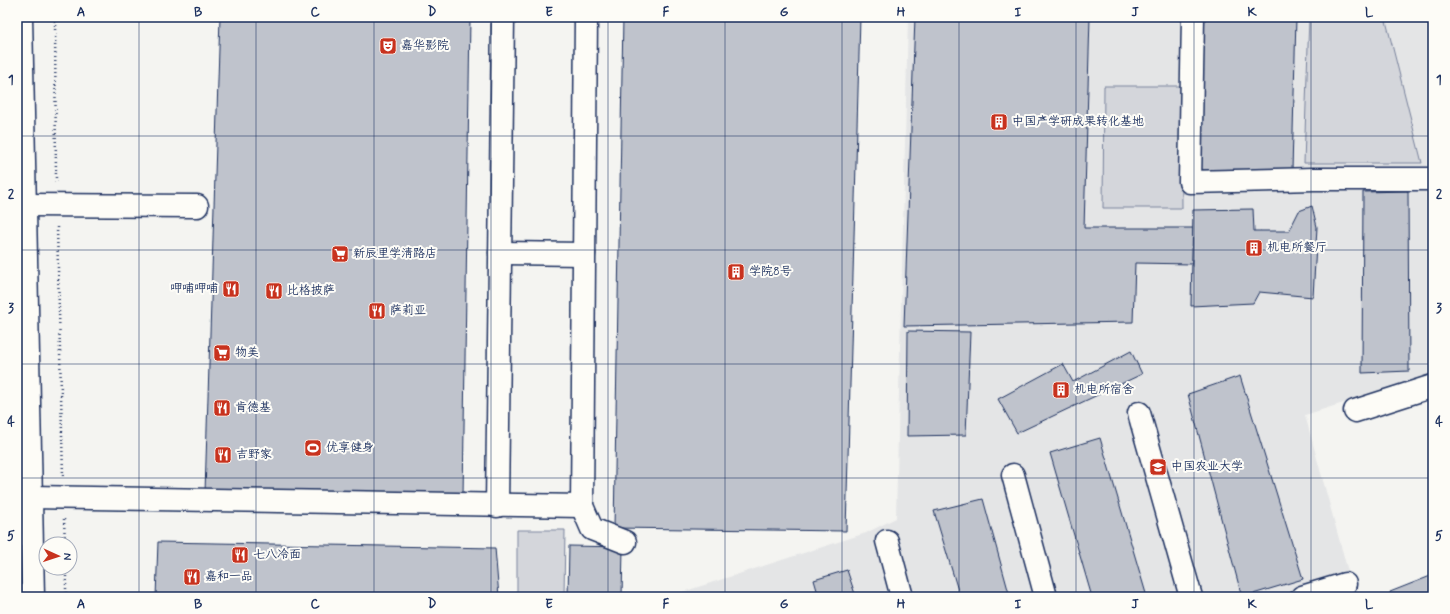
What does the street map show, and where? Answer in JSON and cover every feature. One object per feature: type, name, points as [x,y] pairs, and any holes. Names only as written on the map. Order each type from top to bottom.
[{"type":"main road","points":[[21,17],[33,597]]},
{"type":"main road","points":[[497,506],[503,17]]},
{"type":"main road","points":[[586,17],[582,506],[592,530],[625,542]]},
{"type":"main road","points":[[1193,17],[1190,182],[1314,179],[1433,179]]},
{"type":"main road","points":[[25,205],[197,206]]},
{"type":"main road","points":[[500,253],[584,254]]},
{"type":"main road","points":[[1355,412],[1433,386]]},
{"type":"main road","points":[[1139,412],[1191,597]]},
{"type":"main road","points":[[1014,475],[1046,597]]},
{"type":"main road","points":[[31,497],[497,506],[582,506]]},
{"type":"main road","points":[[888,541],[902,597]]},
{"type":"main road","points":[[1302,597],[1345,584]]},
{"type":"path","points":[[55,17],[57,205],[65,536]]},
{"type":"path","points":[[66,576],[66,597]]},
{"type":"shaded area","points":[[908,17],[1433,17],[1433,375],[1305,415],[1355,597],[667,597],[866,533],[896,518]]},
{"type":"shaded area","points":[[1309,17],[1385,17],[1422,163],[1304,163]]},
{"type":"shaded area","points":[[1104,86],[1181,86],[1182,208],[1103,208]]},
{"type":"shaded area","points":[[517,530],[565,530],[564,597],[517,597]]},
{"type":"building","name":"新辰里学清路店","points":[[220,17],[470,17],[463,496],[205,492]]},
{"type":"building","name":"学院8号","points":[[623,17],[860,17],[846,531],[614,528]]},
{"type":"building","name":"中国产学研成果转化基地","points":[[915,17],[1090,17],[1084,228],[1193,228],[1192,264],[1135,263],[1133,322],[904,326]]},
{"type":"building","points":[[1197,17],[1296,17],[1292,170],[1195,170]]},
{"type":"building","points":[[1408,191],[1409,371],[1362,373],[1363,192]]},
{"type":"building","name":"机电所餐厅","points":[[1312,206],[1317,227],[1313,297],[1259,292],[1253,303],[1191,306],[1193,210],[1253,209],[1254,231],[1289,231],[1299,211]]},
{"type":"building","points":[[908,331],[970,332],[966,435],[907,436]]},
{"type":"building","name":"机电所宿舍","points":[[1131,351],[1142,374],[1017,433],[998,399],[1063,364],[1073,382]]},
{"type":"building","points":[[1240,376],[1303,579],[1243,597],[1188,394]]},
{"type":"building","points":[[1100,438],[1147,597],[1092,597],[1050,453]]},
{"type":"building","points":[[983,499],[1010,597],[960,597],[934,511]]},
{"type":"building","points":[[158,542],[495,548],[499,597],[156,597]]},
{"type":"building","points":[[569,546],[623,547],[622,597],[568,597]]},
{"type":"building","points":[[847,570],[856,597],[819,597],[814,580]]},
{"type":"building","points":[[1433,575],[1433,597],[1391,597],[1390,592]]},
{"type":"place","name":"嘉华影院","points":[[388,46]]},
{"type":"place","name":"中国产学研成果转化基地","points":[[999,122]]},
{"type":"place","name":"机电所餐厅","points":[[1254,248]]},
{"type":"place","name":"新辰里学清路店","points":[[340,254]]},
{"type":"place","name":"学院8号","points":[[736,272]]},
{"type":"place","name":"呷哺呷哺","points":[[231,289]]},
{"type":"place","name":"比格披萨","points":[[274,291]]},
{"type":"place","name":"萨莉亚","points":[[377,311]]},
{"type":"place","name":"物美","points":[[222,353]]},
{"type":"place","name":"机电所宿舍","points":[[1061,390]]},
{"type":"place","name":"肯德基","points":[[222,408]]},
{"type":"place","name":"优享健身","points":[[313,448]]},
{"type":"place","name":"吉野家","points":[[223,455]]},
{"type":"place","name":"中国农业大学","points":[[1158,467]]},
{"type":"place","name":"七八冷面","points":[[240,555]]},
{"type":"place","name":"嘉和一品","points":[[192,577]]}]
